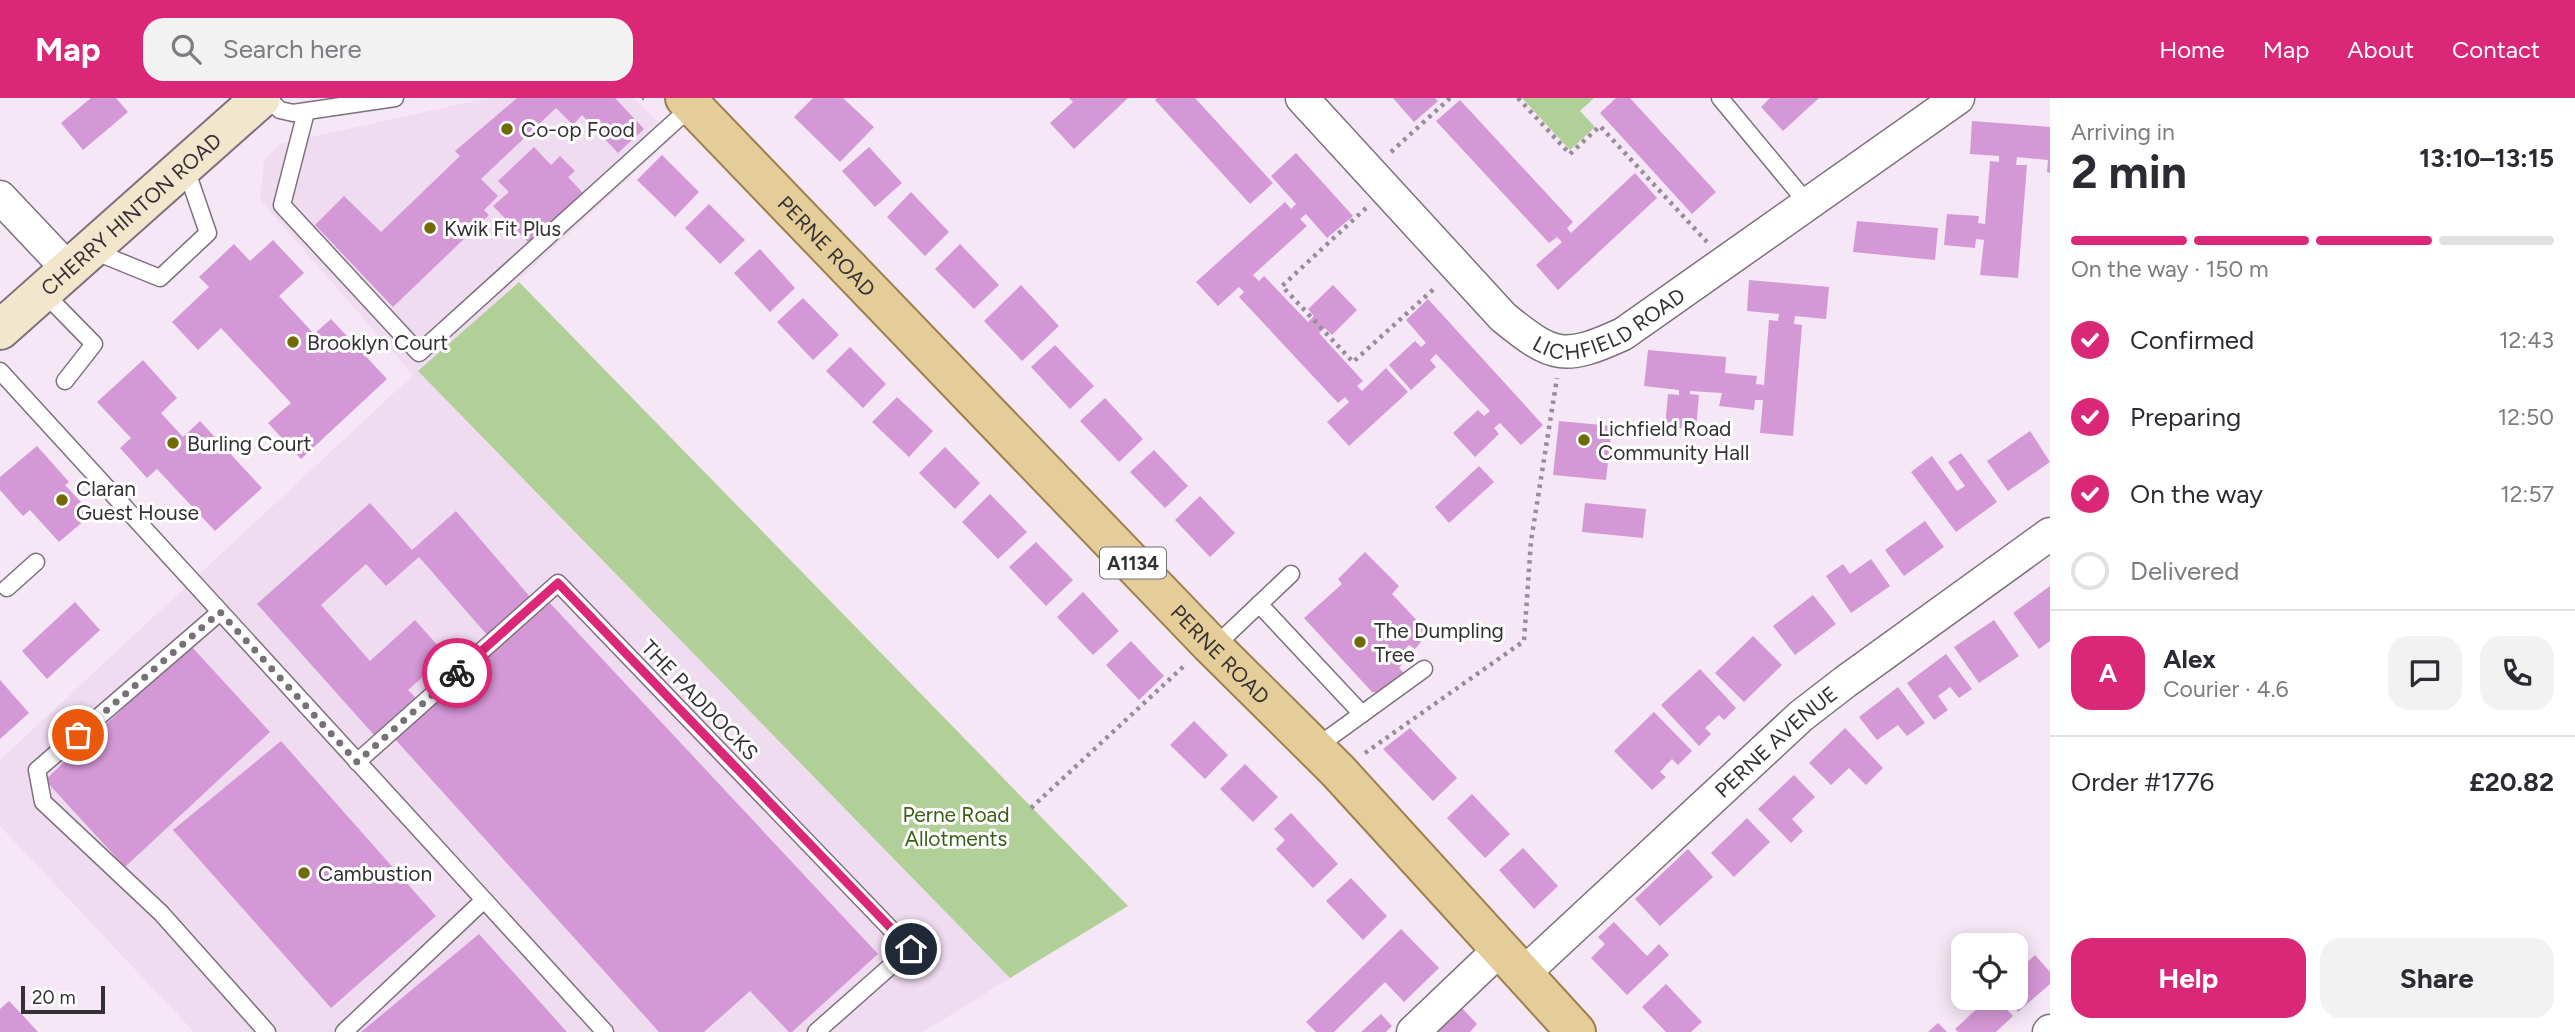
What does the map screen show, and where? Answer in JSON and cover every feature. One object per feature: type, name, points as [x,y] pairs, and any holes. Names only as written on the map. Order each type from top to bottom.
[{"type":"main road","name":"PERNE ROAD","points":[[688,102],[1212,645],[1327,759],[1576,1032]]},
{"type":"street","name":"CHERRY HINTON ROAD","points":[[0,330],[261,98]]},
{"type":"street","name":"LICHFIELD ROAD","points":[[1302,98],[1503,317],[1532,341],[1562,353],[1588,350],[1623,334],[1958,98]]},
{"type":"street","points":[[0,197],[67,270]]},
{"type":"street","name":"PERNE AVENUE","points":[[1413,1032],[1511,962],[1801,716],[2050,534]]},
{"type":"lane","points":[[267,98],[281,110],[306,112],[395,98]]},
{"type":"lane","points":[[1720,98],[1808,204]]},
{"type":"lane","points":[[306,112],[282,205],[419,353],[688,102]]},
{"type":"lane","points":[[65,381],[94,344],[67,270],[160,278],[208,233],[186,166]]},
{"type":"lane","points":[[0,371],[605,1032]]},
{"type":"lane","points":[[2,587],[36,562]]},
{"type":"lane","points":[[1212,645],[1291,574]]},
{"type":"lane","name":"THE PADDOCKS","points":[[357,762],[558,583],[911,949],[816,1032]]},
{"type":"lane","points":[[1259,604],[1362,714]]},
{"type":"lane","points":[[220,612],[37,770],[43,802],[161,913],[267,1032]]},
{"type":"lane","points":[[1327,759],[1362,714],[1424,669]]},
{"type":"lane","points":[[344,1032],[484,900]]},
{"type":"path","points":[[1450,98],[1282,286],[1353,362],[1457,267]]},
{"type":"path","points":[[1518,98],[1570,154],[1600,126],[1726,262]]},
{"type":"path","points":[[1327,759],[1524,641],[1531,541],[1562,353]]},
{"type":"path","points":[[1031,808],[1212,645]]},
{"type":"shaded area","points":[[488,98],[634,98],[673,137],[420,372],[1010,978],[923,1032],[194,1032],[0,826],[0,760],[413,375],[260,200],[264,160],[280,144]]},
{"type":"green space","points":[[1522,98],[1594,98],[1580,111],[1595,127],[1570,150]]},
{"type":"green space","name":"Perne Road Allotments","points":[[519,282],[1128,906],[1010,978],[418,371]]},
{"type":"building","points":[[91,98],[116,98],[128,112],[83,150],[61,123]]},
{"type":"building","name":"Kwik Fit Plus","points":[[517,98],[615,98],[644,129],[618,153],[582,115],[573,125],[556,108],[481,179],[498,196],[484,210],[489,215],[393,307],[315,225],[344,196],[381,232],[460,156],[455,151]]},
{"type":"building","points":[[813,98],[843,98],[874,127],[840,162],[794,117]]},
{"type":"building","points":[[1069,98],[1128,98],[1074,149],[1050,123],[1073,102]]},
{"type":"building","points":[[1195,98],[1273,183],[1250,204],[1155,100]]},
{"type":"building","points":[[1393,98],[1435,98],[1438,101],[1414,122]]},
{"type":"building","points":[[1616,98],[1630,98],[1716,192],[1692,214],[1600,113]]},
{"type":"building","points":[[1770,98],[1819,98],[1783,131],[1761,107]]},
{"type":"building","points":[[1460,100],[1573,222],[1567,228],[1571,233],[1635,173],[1657,198],[1558,290],[1536,265],[1562,242],[1557,237],[1549,243],[1436,121]]},
{"type":"building","points":[[1972,121],[2050,127],[2050,173],[2047,172],[2048,160],[2017,157],[2016,165],[2027,165],[2018,278],[1980,275],[1984,240],[1976,239],[1975,248],[1944,245],[1947,214],[1979,216],[1978,223],[1985,224],[1990,161],[1999,162],[1999,156],[1970,154]]},
{"type":"building","points":[[534,147],[551,165],[560,156],[575,171],[568,177],[584,194],[530,244],[493,206],[509,192],[498,181]]},
{"type":"building","points":[[869,147],[902,183],[875,207],[842,171]]},
{"type":"building","points":[[1296,153],[1353,216],[1327,238],[1306,214],[1300,219],[1307,226],[1253,275],[1259,281],[1264,276],[1308,322],[1314,316],[1308,309],[1333,285],[1357,310],[1332,335],[1325,328],[1319,333],[1363,381],[1357,386],[1362,391],[1386,368],[1408,392],[1349,446],[1327,422],[1349,402],[1345,397],[1338,403],[1239,297],[1244,292],[1239,287],[1218,306],[1196,282],[1285,202],[1291,209],[1296,204],[1271,176]]},
{"type":"building","points":[[662,155],[699,192],[675,217],[637,180]]},
{"type":"building","points":[[911,192],[949,232],[925,256],[887,217]]},
{"type":"building","points":[[709,204],[745,240],[720,264],[685,228]]},
{"type":"building","points":[[1857,221],[1938,228],[1935,260],[1853,252]]},
{"type":"building","name":"Brooklyn Court","points":[[273,240],[304,273],[279,296],[314,334],[331,319],[387,379],[301,459],[268,423],[291,403],[221,328],[198,350],[172,322],[209,287],[199,277],[234,244],[250,261]]},
{"type":"building","points":[[960,244],[999,285],[974,309],[935,269]]},
{"type":"building","points":[[760,249],[795,288],[770,312],[734,273]]},
{"type":"building","points":[[1749,280],[1829,287],[1826,319],[1795,316],[1794,324],[1802,325],[1793,436],[1760,433],[1763,400],[1755,400],[1754,410],[1719,406],[1722,393],[1690,391],[1690,394],[1699,395],[1696,429],[1665,427],[1668,394],[1679,395],[1679,390],[1644,386],[1648,350],[1726,357],[1725,373],[1757,376],[1756,384],[1764,385],[1769,320],[1778,321],[1779,314],[1747,311]]},
{"type":"building","points":[[1021,285],[1059,326],[1022,361],[984,321]]},
{"type":"building","points":[[803,298],[839,335],[813,360],[777,322]]},
{"type":"building","points":[[1428,299],[1543,425],[1521,445],[1500,423],[1494,428],[1499,434],[1475,457],[1453,433],[1478,410],[1484,416],[1490,411],[1436,354],[1430,360],[1436,367],[1411,390],[1389,365],[1415,341],[1421,347],[1426,343],[1406,320]]},
{"type":"building","points":[[1055,345],[1094,386],[1070,409],[1031,367]]},
{"type":"building","points":[[850,347],[886,384],[863,408],[826,371]]},
{"type":"building","name":"Burling Court","points":[[143,360],[177,398],[161,413],[183,437],[200,421],[262,488],[215,531],[157,469],[147,478],[120,448],[131,438],[97,402]]},
{"type":"building","points":[[897,397],[933,431],[909,457],[872,422]]},
{"type":"building","points":[[1105,398],[1143,439],[1119,462],[1080,421]]},
{"type":"building","name":"Lichfield Road Community Hall","points":[[1559,421],[1612,426],[1606,480],[1553,475]]},
{"type":"building","points":[[2030,431],[2050,462],[2008,491],[1987,461]]},
{"type":"building","points":[[37,446],[69,482],[65,485],[92,514],[59,542],[30,510],[23,516],[0,490],[0,477]]},
{"type":"building","points":[[945,447],[980,483],[955,509],[919,473]]},
{"type":"building","points":[[1154,450],[1188,486],[1165,508],[1130,472]]},
{"type":"building","points":[[1961,453],[1997,502],[1956,532],[1911,472],[1932,456],[1957,491],[1965,486],[1948,462]]},
{"type":"building","points":[[1479,466],[1494,482],[1449,523],[1435,507]]},
{"type":"building","points":[[990,494],[1027,532],[998,559],[962,522]]},
{"type":"building","points":[[1200,496],[1235,533],[1210,557],[1175,520]]},
{"type":"building","points":[[370,503],[412,550],[456,511],[531,598],[488,636],[419,557],[386,586],[366,564],[321,605],[370,661],[415,620],[447,656],[408,690],[416,698],[374,735],[257,604]]},
{"type":"building","points":[[1585,503],[1646,509],[1643,538],[1582,532]]},
{"type":"building","points":[[1925,521],[1944,547],[1904,576],[1885,550]]},
{"type":"building","points":[[1036,542],[1073,580],[1046,606],[1009,567]]},
{"type":"building","points":[[1365,552],[1399,586],[1392,594],[1425,629],[1417,637],[1421,642],[1415,649],[1409,645],[1404,650],[1409,656],[1399,668],[1405,674],[1387,692],[1372,692],[1304,618],[1342,584],[1338,579]]},
{"type":"building","points":[[1871,559],[1890,586],[1851,613],[1826,576],[1843,564],[1850,574]]},
{"type":"building","points":[[2050,586],[2050,641],[2039,649],[2013,613]]},
{"type":"building","points":[[1083,592],[1119,631],[1093,655],[1057,617]]},
{"type":"building","points":[[1813,595],[1836,624],[1795,655],[1773,626]]},
{"type":"building","points":[[75,602],[100,630],[47,679],[22,651]]},
{"type":"building","points":[[549,602],[878,954],[792,1032],[750,991],[704,1032],[659,1032],[394,738]]},
{"type":"building","points":[[1994,620],[2019,656],[1979,683],[1954,647]]},
{"type":"building","points":[[1753,636],[1782,665],[1744,702],[1715,673]]},
{"type":"building","points":[[1131,641],[1164,676],[1139,700],[1106,665]]},
{"type":"building","points":[[191,646],[270,732],[125,867],[45,780]]},
{"type":"building","points":[[1946,654],[1972,689],[1959,698],[1950,687],[1938,696],[1948,710],[1934,720],[1907,683]]},
{"type":"building","points":[[1700,669],[1736,708],[1724,720],[1719,715],[1705,728],[1711,734],[1699,746],[1661,705]]},
{"type":"building","points":[[0,680],[29,713],[0,739]]},
{"type":"building","points":[[1898,687],[1925,723],[1907,736],[1898,725],[1877,740],[1859,717]]},
{"type":"building","points":[[1654,712],[1692,751],[1678,765],[1672,759],[1660,772],[1666,777],[1652,790],[1614,751]]},
{"type":"building","points":[[1194,721],[1228,755],[1205,779],[1170,745]]},
{"type":"building","points":[[1410,728],[1457,778],[1433,801],[1383,749]]},
{"type":"building","points":[[1845,728],[1883,768],[1866,785],[1849,768],[1831,785],[1809,763]]},
{"type":"building","name":"Cambustion","points":[[281,741],[436,916],[331,1008],[173,830]]},
{"type":"building","points":[[1245,764],[1278,797],[1253,822],[1220,789]]},
{"type":"building","points":[[1794,775],[1815,797],[1792,819],[1803,831],[1791,843],[1758,809]]},
{"type":"building","points":[[1472,794],[1510,834],[1485,858],[1447,818]]},
{"type":"building","points":[[1291,813],[1338,864],[1313,888],[1276,849],[1285,840],[1274,829]]},
{"type":"building","points":[[1747,818],[1770,842],[1734,877],[1711,853]]},
{"type":"building","points":[[1523,848],[1558,886],[1534,909],[1499,870]]},
{"type":"building","points":[[1688,849],[1713,877],[1660,926],[1635,899]]},
{"type":"building","points":[[1351,878],[1387,916],[1363,940],[1326,901]]},
{"type":"building","points":[[1614,922],[1647,956],[1659,944],[1669,955],[1627,995],[1591,958],[1605,944],[1598,937]]},
{"type":"building","points":[[1401,929],[1439,968],[1404,1002],[1385,982],[1334,1032],[1316,1032],[1306,1022]]},
{"type":"building","points":[[479,934],[567,1032],[361,1032]]},
{"type":"building","points":[[2035,955],[2050,972],[2050,984],[2028,1003],[2028,961]]},
{"type":"building","points":[[1666,984],[1702,1022],[1691,1032],[1666,1032],[1642,1007]]},
{"type":"building","points":[[9,1001],[38,1032],[0,1032],[0,1009]]},
{"type":"building","points":[[1460,1006],[1477,1024],[1470,1032],[1435,1032]]},
{"type":"building","points":[[1976,1010],[2007,1010],[2013,1016],[1996,1032],[1958,1032],[1955,1029]]},
{"type":"building","points":[[1381,1014],[1392,1026],[1386,1032],[1361,1032]]},
{"type":"building","points":[[1938,1023],[1947,1032],[1928,1032]]},
{"type":"way so far","points":[[78,735],[220,612],[357,762],[457,673]]},
{"type":"place","name":"Co-op Food","points":[[507,129]]},
{"type":"place","name":"Kwik Fit Plus","points":[[430,228]]},
{"type":"place","name":"Brooklyn Court","points":[[293,342]]},
{"type":"place","name":"Lichfield Road Community Hall","points":[[1584,440]]},
{"type":"place","name":"Burling Court","points":[[173,443]]},
{"type":"place","name":"Claran Guest House","points":[[62,500]]},
{"type":"place","name":"The Dumpling Tree","points":[[1360,642]]},
{"type":"place","name":"Cambustion","points":[[304,873]]},
{"type":"route","points":[[457,673],[558,583],[911,949]]}]
